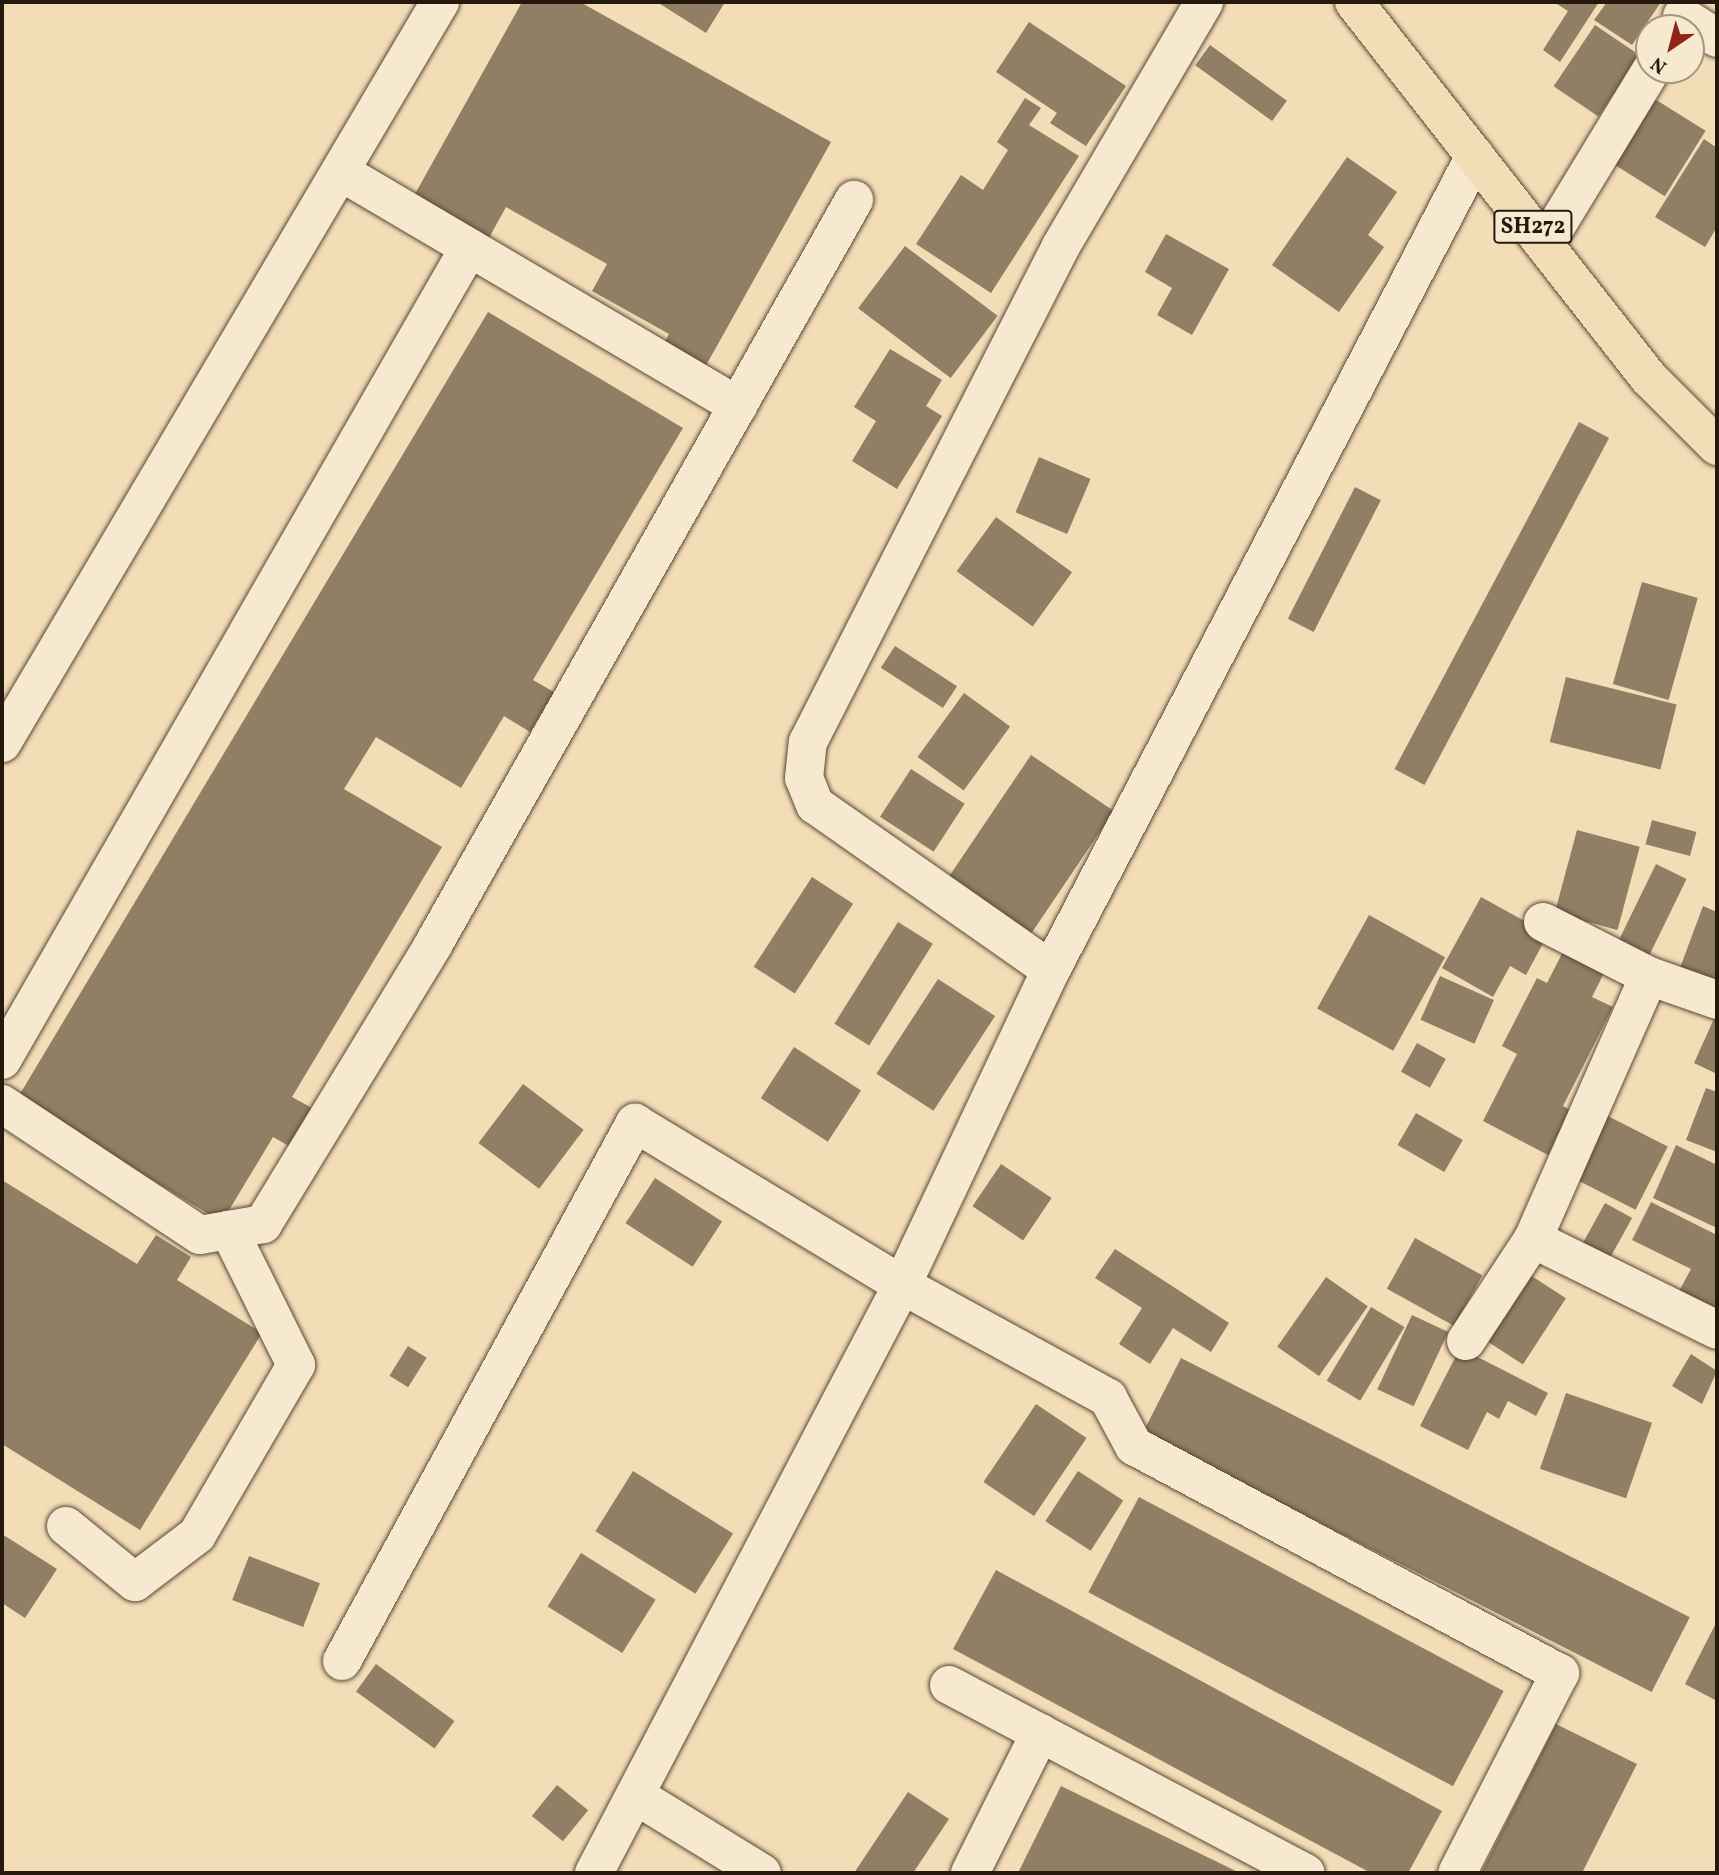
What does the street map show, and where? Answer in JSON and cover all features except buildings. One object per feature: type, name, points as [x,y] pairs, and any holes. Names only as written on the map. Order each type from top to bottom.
[{"type":"main road","name":"SH272","points":[[1354,2],[1546,243],[1650,379],[1717,446]]},
{"type":"street","points":[[2,743],[440,2]]},
{"type":"street","points":[[1051,970],[815,805],[804,778],[808,742],[1061,246],[1205,2]]},
{"type":"street","points":[[1546,243],[1642,84]]},
{"type":"street","points":[[594,1873],[902,1285],[1051,970],[1475,156]]},
{"type":"street","points":[[341,172],[738,406]]},
{"type":"street","points":[[2,1104],[200,1235],[263,1224],[433,945],[854,200]]},
{"type":"street","points":[[2,1060],[469,247]]},
{"type":"street","points":[[1544,922],[1649,976],[1717,1000]]},
{"type":"street","points":[[1466,1341],[1533,1238],[1649,976]]},
{"type":"street","points":[[342,1661],[635,1123],[902,1285],[1108,1398],[1134,1446],[1560,1673],[1457,1873]]},
{"type":"street","points":[[66,1526],[135,1581],[197,1535],[296,1365],[229,1230]]},
{"type":"street","points":[[1533,1238],[1717,1330]]},
{"type":"street","points":[[949,1685],[1305,1873]]},
{"type":"street","points":[[970,1873],[1040,1733]]},
{"type":"street","points":[[635,1795],[762,1873]]}]
